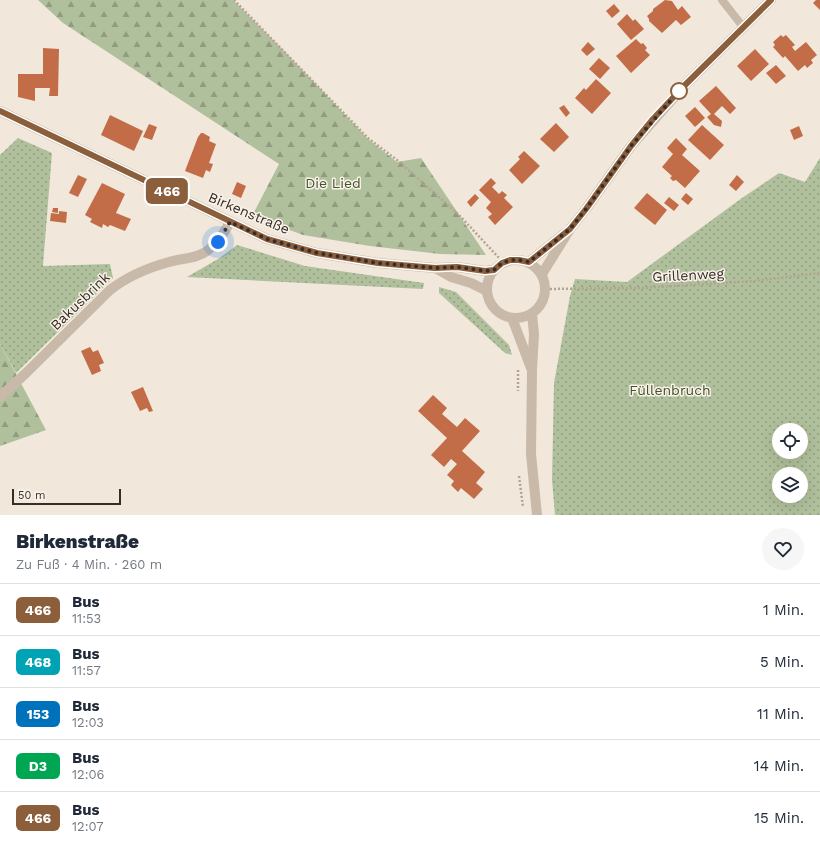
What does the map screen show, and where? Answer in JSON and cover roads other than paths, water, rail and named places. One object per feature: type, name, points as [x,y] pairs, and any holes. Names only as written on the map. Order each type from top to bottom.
[{"type":"street","points":[[542,274],[570,229],[631,146],[653,119],[685,85],[771,0]]},
{"type":"street","name":"Birkenstraße","points":[[0,111],[267,239],[317,253],[378,263],[435,268],[457,267],[485,271],[494,270]]},
{"type":"street","name":"Bakusbrink","points":[[0,397],[26,374],[110,290],[123,280],[153,266],[170,261],[194,257],[206,252],[218,242],[230,222]]},
{"type":"street","points":[[529,262],[570,229]]},
{"type":"street","points":[[510,260],[529,262],[542,274],[546,289],[545,296],[540,306],[532,314],[526,317],[512,318],[505,316],[492,306],[487,291],[488,284],[494,270],[502,263],[510,260]]},
{"type":"street","name":"Birkenstraße","points":[[435,268],[451,277],[471,283],[487,291]]},
{"type":"street","points":[[532,314],[534,334],[531,454],[537,515]]},
{"type":"street","points":[[512,318],[532,370]]},
{"type":"lane","points":[[722,0],[744,28]]},
{"type":"park label","name":"Die Lied","points":[[333,183]]},
{"type":"park label","name":"Füllenbruch","points":[[670,390]]}]
